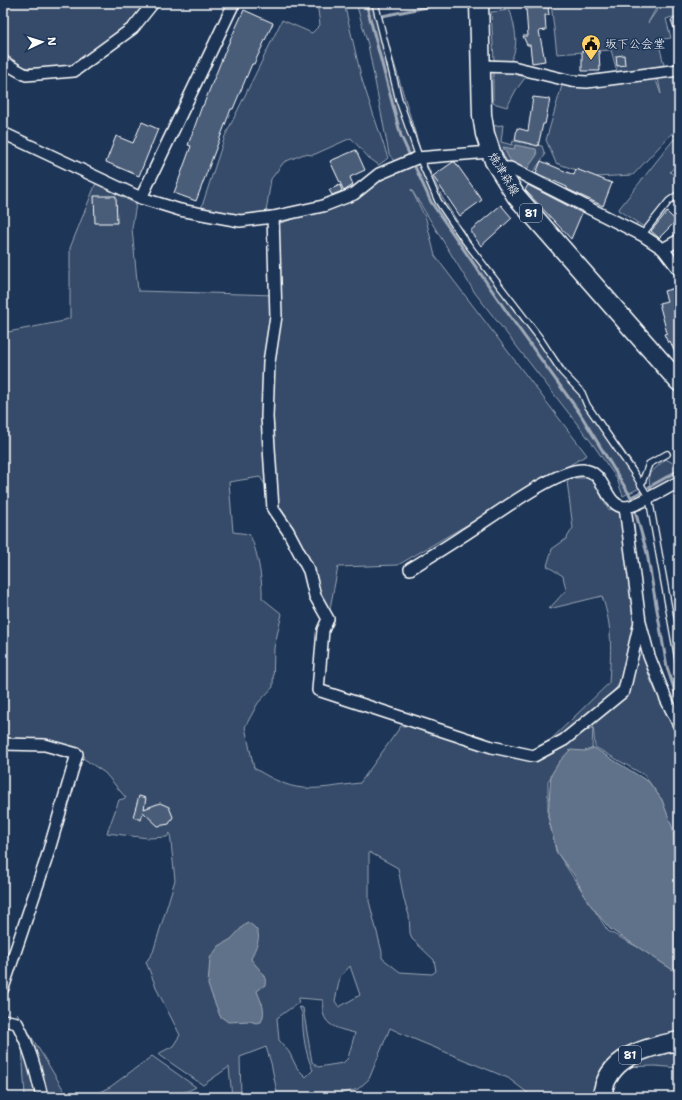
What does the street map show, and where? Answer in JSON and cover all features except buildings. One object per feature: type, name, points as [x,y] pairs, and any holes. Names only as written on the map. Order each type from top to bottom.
[{"type":"main road","name":"焼津森線","points":[[479,3],[482,66],[480,94],[482,115],[490,152],[498,168],[516,196],[679,382]]},
{"type":"main road","name":"81","points":[[602,1097],[608,1077],[620,1063],[631,1054],[651,1046],[679,1041]]},
{"type":"street","points":[[3,62],[26,75],[74,71],[133,28],[153,3]]},
{"type":"street","points":[[141,198],[234,3]]},
{"type":"street","points":[[482,66],[513,67],[571,81],[587,82],[679,70]]},
{"type":"street","points":[[3,133],[141,198],[180,210],[240,221],[274,217],[324,206],[354,194],[379,174],[418,157],[490,152]]},
{"type":"street","points":[[498,168],[510,168],[642,235],[663,249],[679,270]]},
{"type":"street","points":[[274,217],[276,316],[270,362],[267,417],[271,494],[273,509],[288,531],[309,571],[315,596],[328,619],[323,630],[318,690],[492,747],[534,756],[564,740],[624,691],[640,622]]},
{"type":"street","points":[[663,249],[679,240]]},
{"type":"street","points":[[410,569],[528,493],[567,473],[584,470],[596,475],[616,504],[627,506],[647,499],[679,482]]},
{"type":"street","points":[[627,506],[640,622],[649,656],[663,692],[679,724]]},
{"type":"street","points":[[3,744],[45,745],[77,754],[46,860],[3,988]]},
{"type":"street","points":[[3,1020],[17,1023],[35,1064],[42,1097]]},
{"type":"lane","points":[[375,3],[386,42],[399,100],[418,157],[438,201],[454,225],[539,337],[562,372],[582,393],[587,405],[641,485],[647,499],[679,666]]},
{"type":"lane","points":[[642,235],[669,201],[679,194]]},
{"type":"lane","points":[[641,485],[649,464],[667,454]]},
{"type":"shaded area","points":[[3,3],[148,3],[131,26],[71,68],[52,70],[23,67],[3,52]]},
{"type":"shaded area","points":[[317,3],[344,3],[362,80],[388,158],[379,165],[369,158],[351,138],[313,155],[304,154],[284,162],[271,179],[266,212],[238,215],[201,209],[225,136],[282,20],[312,33],[320,25]]},
{"type":"shaded area","points":[[356,3],[376,3],[421,152],[442,197],[485,265],[530,320],[633,464],[639,477],[640,488],[623,496],[617,479],[592,443],[475,293],[411,189],[426,219],[435,256],[587,455],[398,565],[338,567],[328,619],[287,518],[260,477],[229,482],[233,532],[249,534],[255,547],[259,565],[262,583],[262,598],[282,614],[274,648],[273,687],[258,703],[245,727],[254,768],[285,784],[296,787],[312,788],[360,783],[401,726],[423,725],[538,759],[593,727],[592,750],[567,754],[548,781],[548,816],[556,851],[608,931],[643,950],[679,974],[679,1068],[655,1066],[616,1067],[594,1091],[593,1097],[533,1097],[508,1078],[390,1028],[369,1079],[358,1089],[332,1096],[278,1097],[266,1047],[240,1057],[241,1097],[232,1097],[229,1067],[203,1085],[158,1054],[173,1046],[180,1035],[158,992],[146,962],[153,952],[175,880],[170,833],[167,837],[148,838],[107,833],[119,800],[126,798],[105,773],[77,754],[3,744],[3,333],[59,322],[70,318],[70,248],[96,183],[136,204],[132,228],[138,291],[275,295],[278,224],[357,198],[382,178],[400,170],[389,154],[368,45]],"holes":[[[369,852],[398,868],[404,900],[409,915],[410,933],[412,939],[434,960],[436,971],[432,974],[400,972],[382,958],[382,952],[369,901]],[[350,966],[360,995],[339,1007],[335,1001],[340,977]],[[299,998],[323,1000],[324,1015],[326,1020],[335,1027],[355,1033],[348,1058],[343,1063],[318,1067],[312,1062],[303,1008],[299,1007],[302,1015],[306,1050],[313,1070],[306,1077],[297,1068],[289,1052],[279,1040],[277,1018],[298,1003]]]},
{"type":"shaded area","points":[[551,3],[659,3],[648,23],[662,3],[679,3],[679,15],[666,19],[671,38],[658,40],[664,65],[618,75],[611,50],[557,54]]},
{"type":"shaded area","points":[[510,10],[516,36],[513,56],[510,62],[494,60],[491,12]]},
{"type":"shaded area","points":[[493,70],[528,74],[516,90],[507,107],[493,103]]},
{"type":"shaded area","points":[[679,74],[679,136],[674,136],[672,133],[633,175],[596,177],[556,163],[546,140],[563,82],[654,75],[661,94],[658,78]]},
{"type":"shaded area","points":[[503,125],[501,142],[512,145],[513,141],[542,146],[545,155],[532,174],[510,166],[501,151],[492,126]]},
{"type":"shaded area","points":[[674,139],[679,140],[679,162],[670,172],[679,179],[679,188],[647,229],[618,210]]},
{"type":"shaded area","points":[[515,145],[536,149],[537,155],[527,169],[512,164],[503,147],[514,149]]},
{"type":"shaded area","points":[[666,459],[676,465],[679,463],[679,477],[650,493],[649,474]]},
{"type":"shaded area","points":[[571,478],[588,478],[596,486],[608,509],[621,511],[630,581],[633,623],[622,676],[617,687],[604,702],[536,754],[609,683],[611,649],[610,629],[602,596],[549,609],[566,590],[563,576],[547,566],[552,549],[566,539],[573,528],[567,481]]},
{"type":"shaded area","points":[[640,645],[650,679],[679,741],[679,851],[662,800],[644,775],[595,747],[593,724],[624,691]]},
{"type":"shaded area","points":[[594,748],[649,782],[662,800],[673,829],[675,884],[679,895],[679,974],[610,929],[588,902],[574,875],[557,853],[548,816],[551,775],[559,762],[570,750],[585,751]]},
{"type":"shaded area","points":[[247,922],[253,926],[258,934],[257,943],[251,959],[265,978],[265,985],[257,991],[263,1006],[263,1018],[261,1022],[256,1023],[250,1021],[228,1022],[220,1016],[208,985],[210,958],[219,946],[231,939]]},
{"type":"shaded area","points":[[17,1013],[68,1097],[44,1097],[17,1023]]},
{"type":"shaded area","points":[[22,1046],[34,1078],[36,1097],[25,1097]]},
{"type":"shaded area","points":[[152,1056],[196,1087],[187,1091],[161,1096],[89,1097],[110,1087]]},
{"type":"waterway","points":[[366,3],[401,136],[431,202],[509,315],[579,412],[633,502]]},
{"type":"waterway","points":[[382,16],[447,3]]},
{"type":"waterway","points":[[649,487],[679,470]]},
{"type":"waterway","points":[[631,497],[641,492]]},
{"type":"waterway","points":[[634,507],[647,553],[667,667],[679,704]]},
{"type":"place","name":"坂下公会堂","points":[[591,61]]}]
